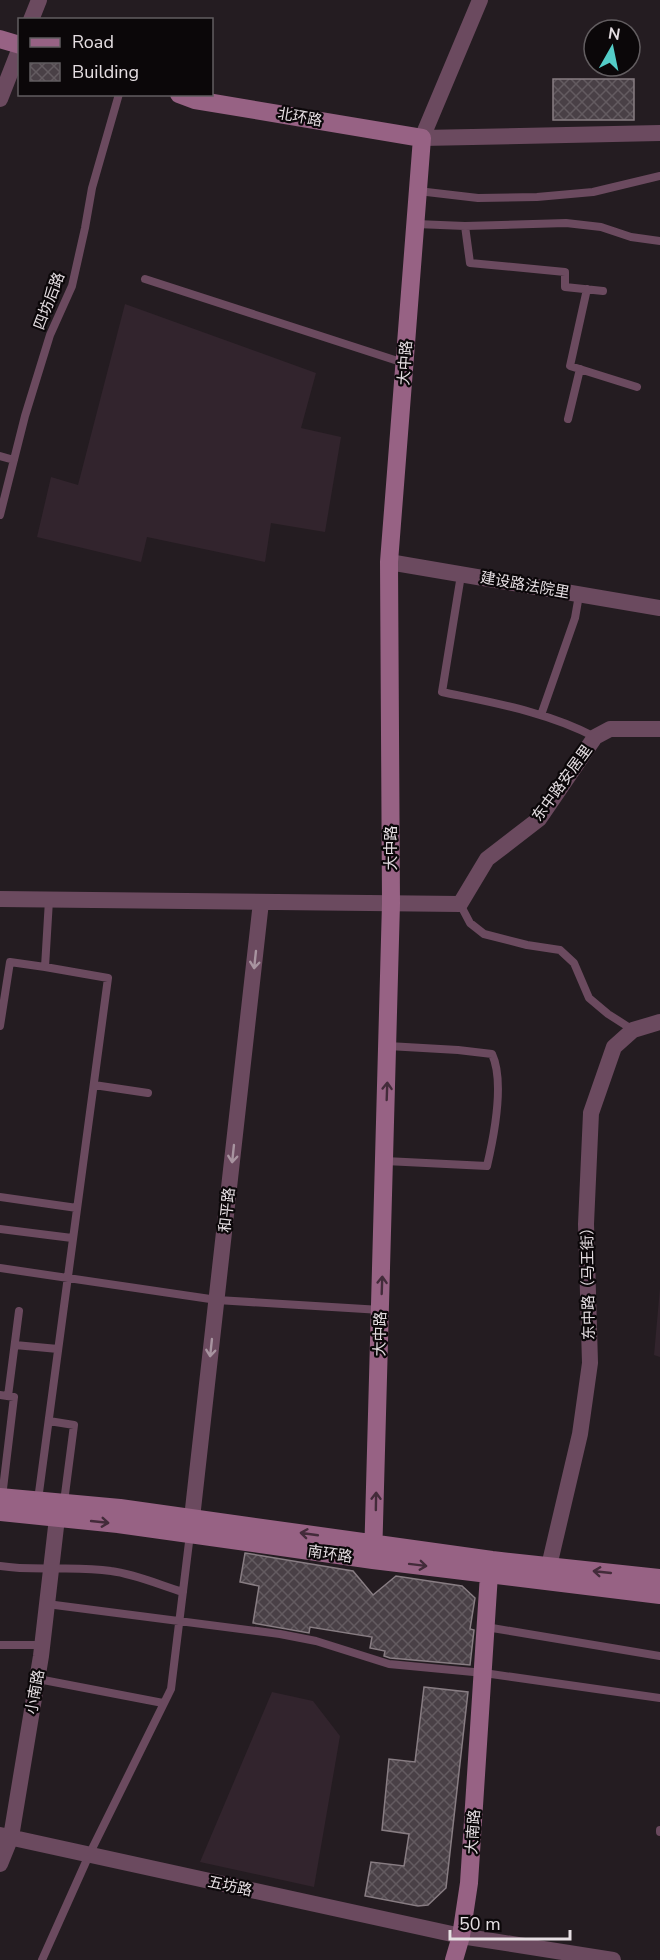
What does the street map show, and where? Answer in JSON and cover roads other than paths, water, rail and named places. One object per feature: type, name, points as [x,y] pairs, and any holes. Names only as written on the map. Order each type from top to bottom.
[{"type":"street","points":[[32,18],[39,0]]},
{"type":"street","points":[[423,138],[480,0]]},
{"type":"street","points":[[0,39],[18,46]]},
{"type":"street","points":[[0,99],[18,52]]},
{"type":"street","name":"北环路","points":[[184,96],[195,100],[423,138],[660,134]]},
{"type":"street","name":"大中路","points":[[374,1552],[392,903],[389,562],[423,138]]},
{"type":"street","name":"建设路法院里","points":[[389,562],[660,608]]},
{"type":"street","name":"东中路安居里","points":[[460,904],[487,859],[539,819],[595,737],[610,729],[660,729]]},
{"type":"street","points":[[0,899],[460,904]]},
{"type":"street","name":"和平路","points":[[191,1526],[261,902]]},
{"type":"street","name":"东中路（马王街）","points":[[549,1566],[580,1434],[590,1363],[586,1224],[591,1113],[614,1047],[633,1030],[660,1022]]},
{"type":"street","name":"南环路","points":[[1,1502],[38,1500],[61,1510]]},
{"type":"street","name":"南环路","points":[[1,1502],[374,1552],[489,1574],[660,1594]]},
{"type":"street","name":"小南路","points":[[0,1864],[38,1680],[51,1568],[61,1510]]},
{"type":"street","name":"南环路","points":[[374,1552],[549,1566],[660,1578]]},
{"type":"street","name":"大南路","points":[[454,1960],[461,1936],[469,1883],[489,1574]]},
{"type":"street","name":"五坊路","points":[[5,1836],[461,1936]]},
{"type":"street","points":[[461,1936],[603,1959]]},
{"type":"lane","name":"四坊后路","points":[[0,515],[50,335],[72,285],[92,188],[118,96]]},
{"type":"lane","points":[[418,191],[478,198],[537,197],[593,192],[660,176]]},
{"type":"lane","points":[[416,224],[465,226],[566,224],[601,227],[631,237],[660,241]]},
{"type":"lane","points":[[465,226],[470,263],[565,272],[565,287],[603,291]]},
{"type":"lane","points":[[145,279],[405,363]]},
{"type":"lane","points":[[587,289],[570,366],[637,387]]},
{"type":"lane","points":[[567,419],[580,369]]},
{"type":"lane","points":[[0,456],[14,460]]},
{"type":"lane","points":[[461,575],[442,692],[569,723],[595,737]]},
{"type":"lane","points":[[541,715],[575,618],[579,595]]},
{"type":"lane","points":[[45,967],[49,900]]},
{"type":"lane","points":[[460,904],[471,923],[484,934],[527,945],[560,950],[574,963],[589,998],[633,1030]]},
{"type":"lane","points":[[0,1026],[10,962],[108,978],[38,1500]]},
{"type":"lane","points":[[385,1161],[488,1166],[496,1130],[497,1066],[492,1054],[388,1046]]},
{"type":"lane","points":[[94,1085],[148,1093]]},
{"type":"lane","points":[[0,1197],[77,1208]]},
{"type":"lane","points":[[0,1229],[72,1238]]},
{"type":"lane","points":[[0,1268],[217,1300],[381,1310]]},
{"type":"lane","points":[[1,1502],[4,1446],[14,1396],[4,1395],[20,1311]]},
{"type":"lane","points":[[15,1345],[58,1349]]},
{"type":"lane","points":[[49,1421],[74,1425],[61,1510]]},
{"type":"lane","points":[[42,1960],[89,1855],[171,1689],[191,1526]]},
{"type":"lane","points":[[0,1566],[19,1569],[113,1571],[183,1592]]},
{"type":"lane","points":[[47,1604],[280,1634],[316,1641],[389,1664],[484,1673],[660,1698]]},
{"type":"lane","points":[[486,1627],[660,1656]]},
{"type":"lane","points":[[0,1645],[43,1645]]},
{"type":"lane","points":[[38,1680],[163,1703]]}]
